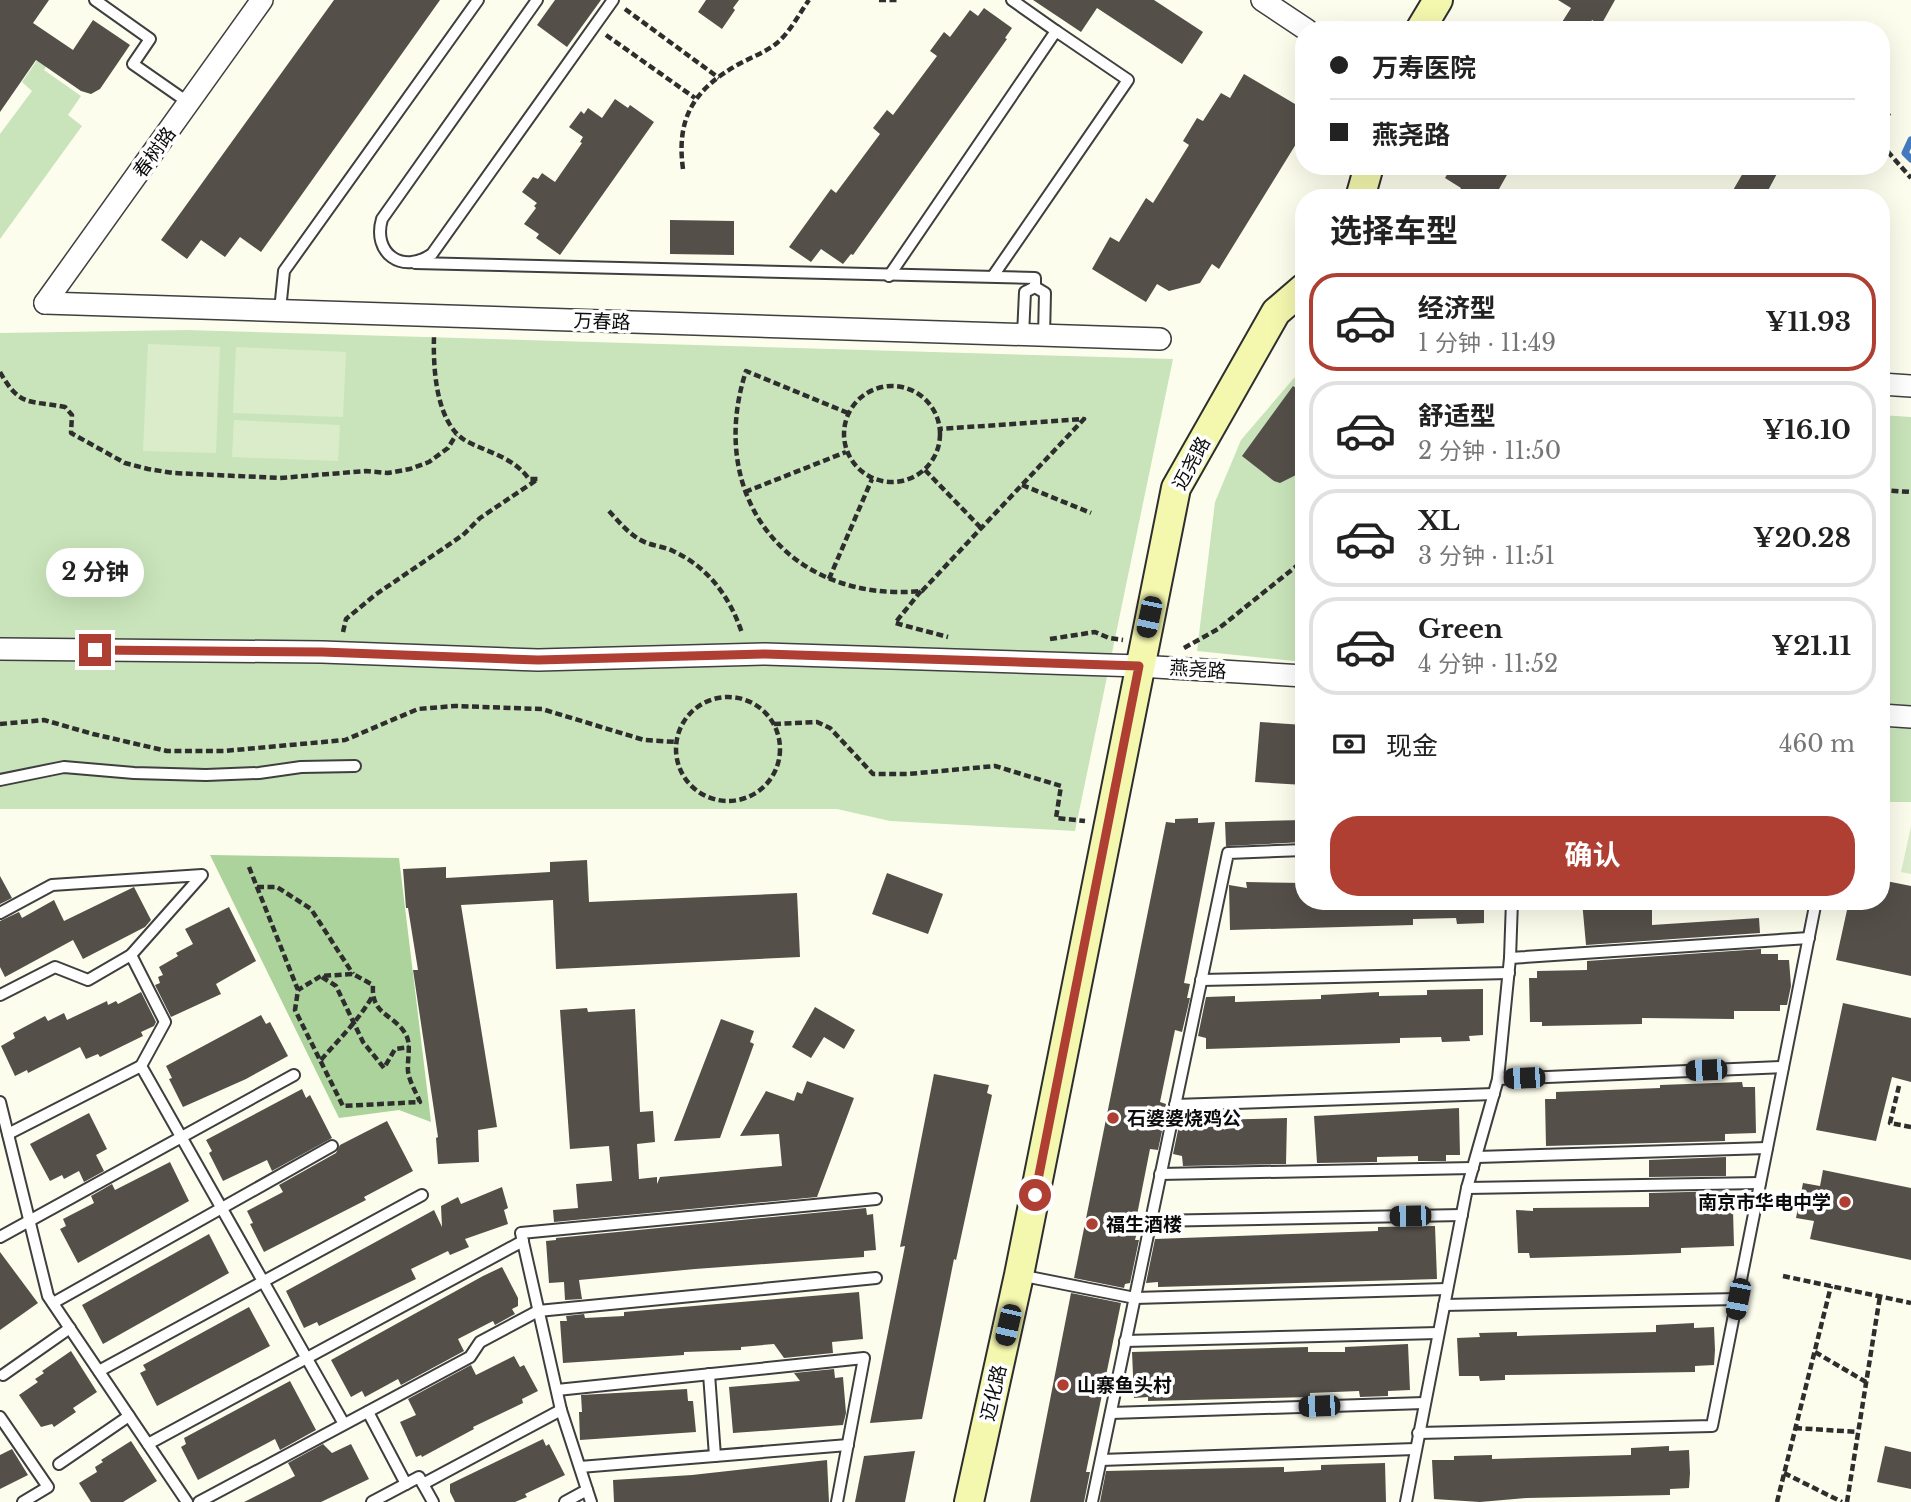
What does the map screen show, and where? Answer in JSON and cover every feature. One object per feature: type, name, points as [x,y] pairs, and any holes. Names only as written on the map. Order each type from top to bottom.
[{"type":"street","name":"春树路","points":[[45,303],[262,0]]},
{"type":"street","points":[[1262,0],[1295,22]]},
{"type":"street","points":[[1425,21],[1438,0]]},
{"type":"street","name":"迈尧路","points":[[1141,654],[1175,488],[1276,312],[1295,296]]},
{"type":"street","name":"万春路","points":[[45,303],[1160,339]]},
{"type":"street","points":[[1890,385],[1911,386]]},
{"type":"street","name":"燕尧路","points":[[0,649],[340,653],[538,660],[742,655],[1141,654],[1181,668],[1295,675]]},
{"type":"street","name":"迈化路","points":[[969,1502],[1019,1275],[1141,654]]},
{"type":"street","points":[[1890,716],[1911,718]]},
{"type":"lane","points":[[95,0],[150,39],[133,64],[189,103]]},
{"type":"lane","points":[[280,310],[284,271],[478,0]]},
{"type":"lane","points":[[537,0],[382,219],[379,238],[388,254],[405,263],[1035,278],[1035,287]]},
{"type":"lane","points":[[415,263],[432,254],[613,0]]},
{"type":"lane","points":[[993,276],[1128,80],[1012,0]]},
{"type":"lane","points":[[890,276],[1056,31]]},
{"type":"lane","points":[[1034,336],[1025,292],[1035,287]]},
{"type":"lane","points":[[1034,336],[1045,293],[1035,287]]},
{"type":"lane","points":[[0,780],[64,767],[206,775],[355,765]]},
{"type":"lane","points":[[1092,1502],[1228,853],[1295,850]]},
{"type":"lane","points":[[0,913],[52,885],[202,875],[131,955],[88,980],[55,967],[0,995]]},
{"type":"lane","points":[[1406,1502],[1467,1188],[1498,1079],[1509,973],[1512,910]]},
{"type":"lane","points":[[1418,1433],[1712,1426],[1814,910]]},
{"type":"lane","points":[[1510,958],[1809,938]]},
{"type":"lane","points":[[8,1134],[141,1066],[165,1022],[131,955]]},
{"type":"lane","points":[[1201,980],[1509,973]]},
{"type":"lane","points":[[141,1066],[344,1424]]},
{"type":"lane","points":[[1498,1079],[1783,1067]]},
{"type":"lane","points":[[0,1237],[294,1075]]},
{"type":"lane","points":[[1175,1105],[1494,1094]]},
{"type":"lane","points":[[0,1102],[2,1121],[8,1134],[48,1296],[187,1502]]},
{"type":"lane","points":[[53,1303],[332,1146]]},
{"type":"lane","points":[[1160,1174],[1768,1148]]},
{"type":"lane","points":[[1467,1188],[1760,1183]]},
{"type":"lane","points":[[99,1371],[422,1195]]},
{"type":"lane","points":[[591,1502],[561,1410],[521,1233],[876,1199]]},
{"type":"lane","points":[[1151,1221],[1462,1215]]},
{"type":"lane","points":[[148,1444],[523,1241]]},
{"type":"lane","points":[[1019,1275],[1135,1298],[1447,1289]]},
{"type":"lane","points":[[199,1502],[470,1357],[480,1342],[538,1311],[876,1278]]},
{"type":"lane","points":[[1444,1305],[1738,1299]]},
{"type":"lane","points":[[3,1375],[70,1328]]},
{"type":"lane","points":[[1125,1341],[1438,1333]]},
{"type":"lane","points":[[556,1390],[864,1358],[837,1502]]},
{"type":"lane","points":[[709,1374],[715,1456]]},
{"type":"lane","points":[[1111,1413],[1424,1403]]},
{"type":"lane","points":[[423,1484],[561,1410]]},
{"type":"lane","points":[[368,1412],[406,1484]]},
{"type":"lane","points":[[58,1464],[129,1416]]},
{"type":"lane","points":[[0,1417],[48,1487],[23,1502]]},
{"type":"lane","points":[[580,1467],[848,1444]]},
{"type":"lane","points":[[1101,1460],[1415,1450]]},
{"type":"lane","points":[[372,1502],[419,1476],[433,1502]]},
{"type":"lane","points":[[565,1502],[587,1490]]},
{"type":"path","points":[[613,0],[720,78]]},
{"type":"path","points":[[682,169],[682,131],[695,98],[736,66],[776,44],[809,0]]},
{"type":"path","points":[[879,0],[899,0]]},
{"type":"path","points":[[594,26],[695,98]]},
{"type":"path","points":[[1890,154],[1911,178]]},
{"type":"path","points":[[340,653],[345,619],[375,595],[463,535],[480,518],[538,480],[529,479],[511,461],[456,435],[445,414],[440,396],[433,348],[435,315]]},
{"type":"path","points":[[848,413],[746,371],[738,393],[734,439],[736,462],[745,492],[763,526],[778,544],[795,559],[829,579],[877,592],[922,591]]},
{"type":"path","points":[[0,372],[8,387],[21,399],[65,407],[72,415],[71,433],[125,463],[173,473],[280,478],[366,471],[388,473],[429,462],[448,448],[456,435]]},
{"type":"path","points":[[886,386],[899,386],[922,396],[937,416],[940,429],[936,453],[925,470],[910,480],[897,483],[872,479],[862,473],[846,452],[843,440],[848,413],[863,396],[886,386]]},
{"type":"path","points":[[940,429],[1084,419],[895,623],[958,639]]},
{"type":"path","points":[[745,492],[846,452]]},
{"type":"path","points":[[925,470],[981,528]]},
{"type":"path","points":[[829,579],[872,479]]},
{"type":"path","points":[[1022,485],[1091,513]]},
{"type":"path","points":[[1890,491],[1911,492]]},
{"type":"path","points":[[609,512],[625,529],[644,542],[671,550],[697,564],[718,585],[735,612],[742,633],[742,655]]},
{"type":"path","points":[[1181,668],[1184,646],[1218,629],[1295,567]]},
{"type":"path","points":[[1040,641],[1096,632],[1141,654]]},
{"type":"path","points":[[719,698],[744,699],[766,713],[774,724],[780,750],[773,775],[765,786],[740,799],[726,800],[712,798],[694,786],[681,770],[677,742],[687,718],[695,709],[719,698]]},
{"type":"path","points":[[0,724],[44,720],[167,751],[224,751],[345,740],[418,709],[455,706],[542,709],[644,740],[677,742]]},
{"type":"path","points":[[774,724],[817,722],[830,728],[873,774],[908,774],[995,766],[1061,786],[1056,818],[1108,824]]},
{"type":"path","points":[[249,867],[298,990],[295,1010],[343,1106],[420,1102],[408,1073],[410,1047],[406,1034],[378,1008],[372,996]]},
{"type":"path","points":[[257,887],[277,887],[311,909],[353,974],[373,985],[372,996],[355,1022],[321,1061]]},
{"type":"path","points":[[298,990],[321,976],[353,974]]},
{"type":"path","points":[[321,976],[336,986],[348,1015],[355,1022],[369,1052],[384,1068],[396,1049],[410,1047]]},
{"type":"path","points":[[1899,1086],[1890,1123],[1911,1127]]},
{"type":"path","points":[[1783,1276],[1911,1303]]},
{"type":"path","points":[[1777,1502],[1831,1286]]},
{"type":"path","points":[[1784,1473],[1845,1502],[1880,1296]]},
{"type":"path","points":[[1815,1352],[1866,1382]]},
{"type":"path","points":[[1795,1428],[1858,1432]]},
{"type":"green space","points":[[44,50],[53,56],[44,70],[81,96],[68,115],[82,126],[0,239],[0,134],[32,91],[22,82]]},
{"type":"green space","points":[[187,330],[1173,359],[1075,831],[890,821],[837,809],[0,809],[0,333]]},
{"type":"green space","points":[[148,344],[220,347],[216,453],[143,451]]},
{"type":"green space","points":[[236,347],[346,352],[343,417],[233,413]]},
{"type":"green space","points":[[1295,378],[1295,661],[1197,651],[1215,502],[1241,440]]},
{"type":"green space","points":[[1890,416],[1911,417],[1911,802],[1890,802]]},
{"type":"green space","points":[[234,420],[340,425],[338,461],[232,457]]},
{"type":"green space","points":[[1911,826],[1911,874],[1901,872]]},
{"type":"green space","points":[[210,855],[399,858],[431,1122],[399,1110],[339,1118]]},
{"type":"building","points":[[0,0],[49,0],[33,23],[73,50],[93,20],[130,45],[100,89],[91,94],[81,91],[36,60],[0,112]]},
{"type":"building","points":[[334,0],[440,0],[261,252],[240,237],[225,257],[201,240],[187,259],[161,240]]},
{"type":"building","points":[[555,0],[601,0],[567,47],[537,25]]},
{"type":"building","points":[[706,0],[739,0],[722,29],[698,12]]},
{"type":"building","points":[[1033,0],[1154,0],[1203,32],[1182,64],[1097,8],[1081,32]]},
{"type":"building","points":[[1558,0],[1615,0],[1603,21],[1563,21],[1571,8]]},
{"type":"building","points":[[984,8],[1012,28],[1005,38],[1007,39],[853,255],[843,264],[821,249],[811,262],[789,247],[831,189],[836,193],[880,134],[873,128],[887,110],[893,115],[937,56],[930,51],[944,32],[950,37],[970,10],[978,16]]},
{"type":"building","points":[[1244,74],[1295,104],[1295,146],[1219,269],[1212,264],[1200,283],[1169,291],[1157,284],[1146,302],[1092,269],[1110,237],[1119,242],[1146,198],[1153,203],[1189,145],[1183,141],[1197,118],[1203,121],[1221,93],[1230,98]]},
{"type":"building","points":[[615,99],[628,108],[630,105],[654,122],[560,255],[536,238],[539,234],[524,224],[537,203],[522,192],[533,177],[538,179],[542,173],[555,182],[582,143],[580,142],[583,137],[569,127],[581,111],[584,114],[588,108],[602,118]]},
{"type":"building","points":[[1447,175],[1507,175],[1499,189],[1460,189],[1445,178]]},
{"type":"building","points":[[1742,175],[1776,175],[1769,189],[1734,189]]},
{"type":"building","points":[[670,220],[734,221],[734,255],[670,254]]},
{"type":"building","points":[[1293,386],[1295,387],[1295,476],[1280,483],[1274,481],[1242,456]]},
{"type":"building","points":[[1260,722],[1295,724],[1295,784],[1255,782]]},
{"type":"building","points":[[1198,818],[1198,823],[1215,822],[1184,983],[1190,984],[1187,998],[1190,998],[1182,1032],[1175,1030],[1160,1102],[1166,1104],[1165,1117],[1158,1150],[1150,1149],[1136,1220],[1140,1221],[1135,1240],[1139,1240],[1130,1283],[1125,1284],[1124,1288],[1074,1278],[1166,822],[1175,823],[1175,819]]},
{"type":"building","points":[[1295,820],[1295,842],[1226,846],[1225,822]]},
{"type":"building","points":[[587,860],[589,902],[797,893],[800,957],[556,969],[553,900],[461,905],[497,1127],[478,1130],[479,1162],[438,1164],[438,1137],[413,970],[418,970],[406,908],[403,869],[446,867],[446,878],[550,872],[550,862]]},
{"type":"building","points":[[887,873],[943,894],[928,934],[872,914]]},
{"type":"building","points":[[0,876],[12,898],[0,904]]},
{"type":"building","points":[[1246,882],[1295,883],[1295,910],[1484,910],[1484,923],[1457,924],[1456,918],[1413,919],[1413,925],[1230,930],[1229,885],[1247,888]]},
{"type":"building","points":[[1890,882],[1911,886],[1911,976],[1836,960],[1847,910],[1890,910]]},
{"type":"building","points":[[134,887],[151,920],[145,927],[83,959],[73,940],[5,977],[0,967],[0,921],[19,912],[22,918],[54,900],[64,921]]},
{"type":"building","points":[[229,907],[256,961],[216,984],[221,994],[171,1017],[155,985],[160,983],[158,977],[163,975],[159,967],[193,944],[185,929]]},
{"type":"building","points":[[1583,910],[1652,910],[1652,925],[1759,918],[1760,933],[1586,945]]},
{"type":"building","points":[[1761,949],[1761,954],[1778,954],[1778,960],[1789,960],[1791,986],[1787,1005],[1780,1005],[1780,1011],[1734,1011],[1734,1019],[1642,1018],[1642,1024],[1542,1026],[1542,1022],[1530,1022],[1529,978],[1537,978],[1537,971],[1587,970],[1587,961]]},
{"type":"building","points":[[1483,989],[1483,1035],[1469,1036],[1470,1041],[1442,1042],[1441,1037],[1400,1038],[1400,1043],[1206,1049],[1206,1038],[1198,1036],[1206,997],[1235,996],[1235,1002],[1321,999],[1321,995],[1379,992],[1379,996],[1427,995],[1427,990]]},
{"type":"building","points":[[141,992],[156,1022],[154,1026],[141,1032],[143,1036],[100,1057],[98,1054],[86,1059],[80,1047],[28,1073],[27,1070],[15,1076],[1,1046],[15,1038],[13,1033],[45,1016],[48,1021],[64,1013],[67,1020],[107,1001],[108,1005],[116,1001],[118,1004]]},
{"type":"building","points":[[1843,1003],[1911,1018],[1911,1082],[1892,1077],[1876,1141],[1816,1130]]},
{"type":"building","points":[[815,1007],[855,1030],[844,1049],[824,1037],[811,1058],[792,1047]]},
{"type":"building","points":[[587,1008],[588,1012],[635,1009],[640,1112],[653,1111],[655,1142],[637,1144],[639,1179],[657,1177],[657,1184],[660,1177],[782,1166],[779,1134],[740,1136],[766,1091],[794,1101],[797,1092],[802,1094],[807,1081],[854,1098],[817,1197],[554,1222],[553,1210],[578,1208],[576,1184],[612,1181],[609,1146],[570,1149],[560,1010]]},
{"type":"building","points":[[261,1015],[266,1024],[270,1022],[288,1056],[246,1079],[183,1107],[169,1079],[172,1078],[166,1066]]},
{"type":"building","points":[[721,1019],[754,1031],[750,1042],[754,1044],[720,1138],[674,1141]]},
{"type":"building","points":[[934,1074],[989,1085],[987,1093],[992,1095],[956,1260],[954,1259],[922,1419],[870,1423],[905,1246],[900,1247]]},
{"type":"building","points":[[1742,1082],[1743,1087],[1755,1087],[1756,1133],[1725,1134],[1725,1141],[1546,1146],[1545,1099],[1556,1099],[1556,1092]]},
{"type":"building","points":[[302,1089],[306,1098],[310,1095],[332,1138],[272,1171],[267,1160],[223,1181],[209,1153],[212,1151],[206,1140]]},
{"type":"building","points":[[1459,1108],[1460,1155],[1446,1155],[1446,1161],[1418,1161],[1418,1156],[1377,1157],[1377,1162],[1317,1163],[1314,1116]]},
{"type":"building","points":[[89,1113],[107,1149],[96,1155],[104,1171],[84,1182],[79,1171],[64,1179],[62,1175],[50,1181],[30,1144]]},
{"type":"building","points":[[1212,1115],[1212,1120],[1287,1118],[1286,1164],[1183,1166],[1182,1156],[1173,1154],[1181,1116]]},
{"type":"building","points":[[387,1121],[413,1171],[364,1197],[366,1200],[264,1252],[250,1224],[253,1223],[247,1211],[283,1192],[279,1185],[336,1153],[340,1145]]},
{"type":"building","points":[[1726,1157],[1726,1176],[1649,1177],[1649,1160]]},
{"type":"building","points":[[170,1162],[189,1201],[78,1263],[60,1229],[66,1226],[63,1219],[94,1203],[91,1196],[112,1184],[115,1190]]},
{"type":"building","points":[[1823,1170],[1911,1188],[1911,1260],[1810,1239],[1814,1221],[1796,1218],[1803,1183],[1820,1186]]},
{"type":"building","points":[[502,1187],[508,1208],[504,1210],[508,1224],[465,1239],[469,1247],[450,1255],[448,1251],[411,1269],[416,1279],[319,1326],[317,1322],[304,1328],[286,1291],[434,1210],[442,1227],[441,1206],[458,1197],[461,1204]]},
{"type":"building","points":[[1727,1191],[1729,1210],[1733,1210],[1734,1246],[1681,1248],[1681,1253],[1629,1255],[1530,1258],[1529,1253],[1518,1253],[1516,1210],[1649,1207],[1649,1193]]},
{"type":"building","points":[[866,1208],[867,1215],[873,1214],[876,1250],[864,1251],[864,1257],[579,1280],[582,1299],[565,1300],[564,1282],[549,1283],[546,1241],[556,1238]]},
{"type":"building","points":[[1435,1226],[1437,1279],[1158,1287],[1158,1282],[1146,1283],[1155,1239],[1378,1231],[1378,1227]]},
{"type":"building","points":[[209,1234],[229,1273],[103,1344],[82,1305]]},
{"type":"building","points":[[0,1252],[38,1303],[0,1330]]},
{"type":"building","points":[[502,1267],[518,1298],[518,1306],[512,1309],[515,1314],[495,1325],[493,1321],[458,1339],[464,1351],[401,1385],[398,1379],[365,1397],[362,1391],[351,1397],[331,1360]]},
{"type":"building","points":[[859,1292],[863,1339],[832,1342],[833,1353],[784,1358],[774,1344],[741,1347],[741,1350],[684,1352],[684,1355],[563,1363],[560,1321],[567,1321],[566,1316],[624,1316],[624,1312]]},
{"type":"building","points":[[1071,1293],[1121,1303],[1086,1472],[1090,1472],[1084,1502],[1030,1502]]},
{"type":"building","points":[[249,1307],[270,1346],[157,1406],[140,1373],[146,1370],[143,1365]]},
{"type":"building","points":[[1694,1323],[1694,1328],[1714,1327],[1715,1350],[1714,1365],[1695,1366],[1695,1372],[1505,1375],[1505,1380],[1480,1381],[1479,1376],[1459,1376],[1457,1338],[1480,1337],[1479,1333],[1517,1332],[1517,1336],[1656,1332],[1656,1325]]},
{"type":"building","points":[[1408,1344],[1410,1390],[1388,1391],[1388,1396],[1360,1397],[1359,1391],[1310,1393],[1310,1397],[1148,1401],[1148,1397],[1134,1398],[1132,1352],[1308,1347],[1308,1352],[1345,1352],[1345,1347]]},
{"type":"building","points":[[71,1351],[97,1392],[73,1408],[76,1412],[54,1427],[52,1424],[41,1427],[19,1395],[38,1382],[35,1379],[44,1373],[42,1371]]},
{"type":"building","points":[[514,1356],[520,1367],[524,1365],[538,1391],[522,1399],[523,1403],[473,1427],[474,1429],[422,1457],[416,1457],[400,1422],[416,1415],[408,1399],[471,1365],[476,1375]]},
{"type":"building","points":[[834,1369],[835,1378],[843,1377],[846,1413],[843,1425],[733,1433],[729,1387],[800,1381],[794,1373]]},
{"type":"building","points":[[290,1381],[316,1430],[280,1450],[275,1439],[198,1480],[181,1447],[186,1444],[184,1438]]},
{"type":"building","points":[[687,1389],[688,1401],[693,1401],[696,1432],[580,1440],[581,1395]]},
{"type":"building","points":[[543,1439],[546,1446],[549,1444],[565,1475],[525,1494],[527,1497],[515,1502],[455,1502],[450,1492],[450,1484]]},
{"type":"building","points":[[131,1441],[157,1481],[123,1502],[91,1502],[79,1483],[97,1472],[95,1467],[103,1462],[101,1460]]},
{"type":"building","points":[[323,1444],[332,1453],[351,1444],[369,1479],[321,1502],[244,1502],[295,1476],[288,1463]]},
{"type":"building","points":[[1669,1446],[1669,1451],[1689,1450],[1690,1473],[1689,1488],[1670,1489],[1670,1495],[1527,1498],[1480,1502],[1434,1499],[1432,1460],[1454,1460],[1454,1456],[1492,1455],[1492,1459],[1631,1455],[1631,1448]]},
{"type":"building","points":[[1885,1446],[1911,1452],[1911,1489],[1877,1482]]},
{"type":"building","points":[[12,1449],[28,1475],[0,1489],[0,1455]]},
{"type":"building","points":[[915,1451],[905,1502],[855,1502],[864,1456]]},
{"type":"building","points":[[827,1460],[829,1502],[614,1502],[613,1480],[692,1475]]},
{"type":"building","points":[[1385,1463],[1386,1502],[1100,1502],[1106,1471],[1284,1467],[1284,1472],[1321,1470],[1321,1465]]},
{"type":"waterway","points":[[1911,140],[1905,153],[1911,159]]},
{"type":"place","name":"石婆婆烧鸡公","points":[[1113,1118]]},
{"type":"place","name":"南京市华电中学","points":[[1845,1202]]},
{"type":"place","name":"福生酒楼","points":[[1092,1224]]},
{"type":"place","name":"山寨鱼头村","points":[[1063,1385]]},
{"type":"route","points":[[95,650],[322,652],[538,660],[765,654],[1139,666],[1035,1195]]}]
